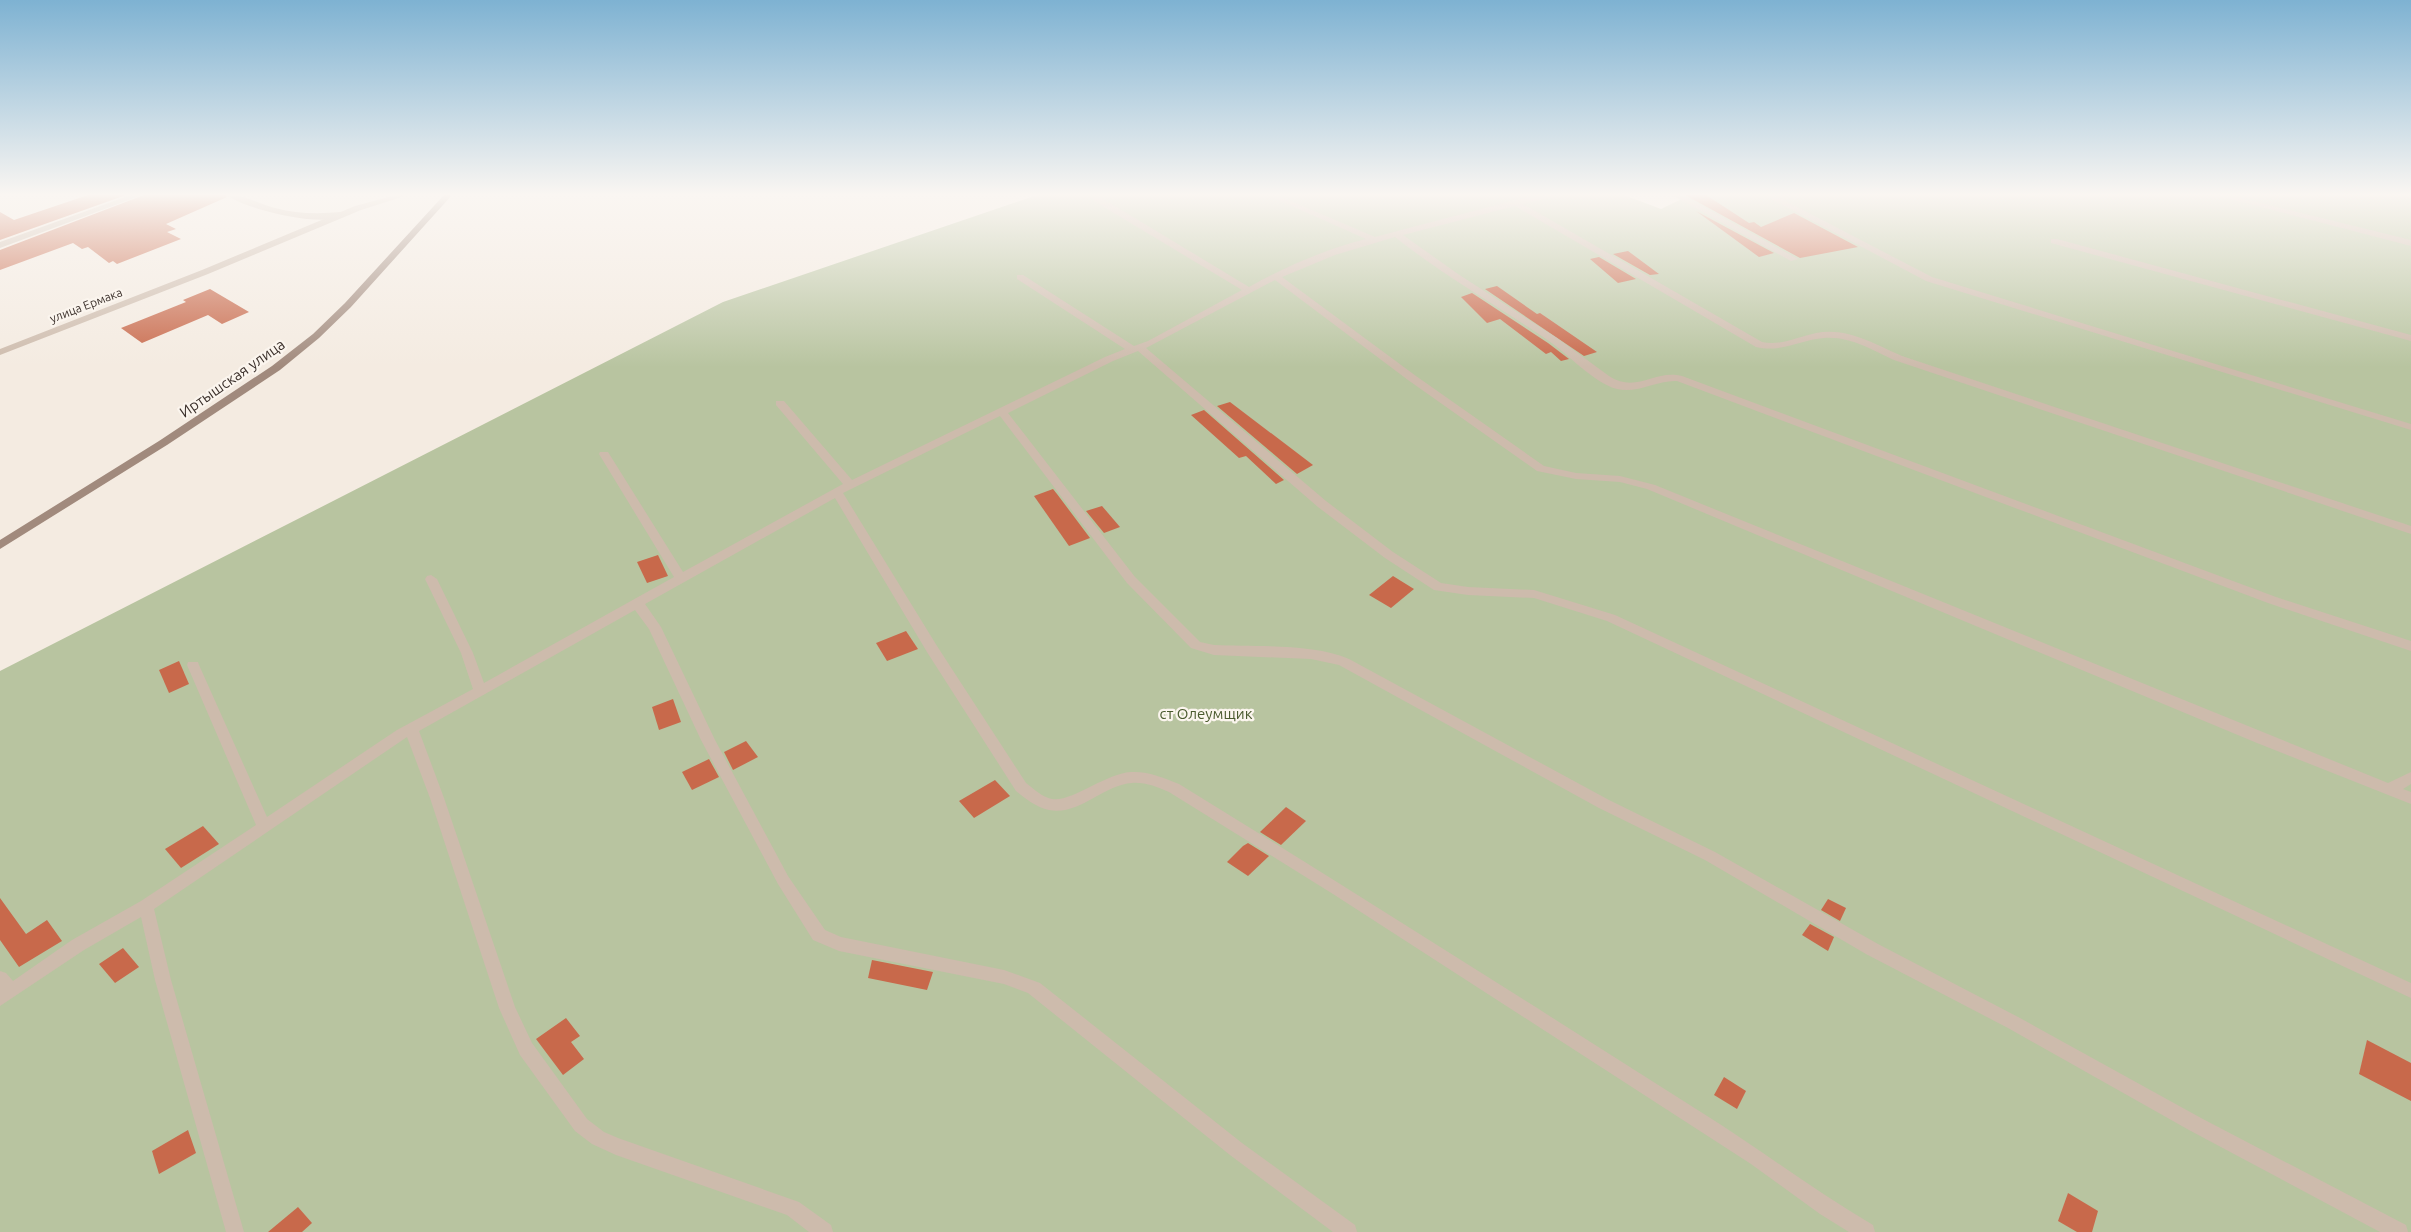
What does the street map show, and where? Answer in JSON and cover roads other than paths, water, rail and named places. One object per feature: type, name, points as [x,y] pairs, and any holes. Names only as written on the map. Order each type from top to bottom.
[{"type":"main road","name":"Иртышская улица","points":[[0,545],[163,443],[276,368],[316,336],[348,305],[396,252]]},
{"type":"street","name":"улица Ермака","points":[[0,352],[252,252]]},
{"type":"street","points":[[1185,252],[1248,290]]},
{"type":"street","points":[[0,978],[6,995],[78,945],[146,906],[411,729],[843,488],[1136,349],[1275,276],[1334,252]]},
{"type":"street","points":[[1420,252],[1435,264],[1554,340],[1615,384],[1634,387],[1658,379],[1678,378],[2272,600],[2411,646]]},
{"type":"street","points":[[1600,252],[1759,345],[1772,347],[1826,335],[1861,340],[1898,358],[2411,530]]},
{"type":"street","points":[[1782,252],[1794,259]]},
{"type":"street","points":[[1876,252],[1930,279],[2411,427]]},
{"type":"street","points":[[2096,252],[2411,338]]},
{"type":"street","points":[[1275,276],[1347,331],[1541,469],[1576,476],[1620,479],[1651,487],[2253,736],[2411,798]]},
{"type":"street","points":[[1020,277],[1136,349],[1322,504],[1390,555],[1438,587],[1468,591],[1534,594],[1611,618],[2411,991]]},
{"type":"street","points":[[780,403],[843,488],[932,649],[1021,787],[1034,799],[1045,805],[1067,803],[1115,780],[1127,777],[1142,777],[1156,780],[1174,788],[1338,889],[1749,1153],[1826,1208],[1866,1232]]},
{"type":"street","points":[[1002,412],[1131,580],[1196,645],[1214,650],[1325,656],[1344,662],[1604,804],[1710,856],[1872,949],[2014,1023],[2203,1128],[2399,1232]]},
{"type":"street","points":[[604,454],[681,578]]},
{"type":"street","points":[[431,579],[467,652],[480,691]]},
{"type":"street","points":[[637,603],[654,627],[708,740],[783,880],[819,935],[826,940],[847,945],[1004,977],[1034,988],[1236,1148],[1348,1232]]},
{"type":"street","points":[[193,665],[264,827]]},
{"type":"street","points":[[411,729],[437,798],[507,1008],[526,1049],[581,1125],[598,1138],[616,1146],[793,1208],[824,1232]]},
{"type":"street","points":[[2388,789],[2411,778]]},
{"type":"street","points":[[146,906],[163,980],[235,1232]]},
{"type":"park label","name":"ст Олеумщик","points":[[1206,713]]}]
